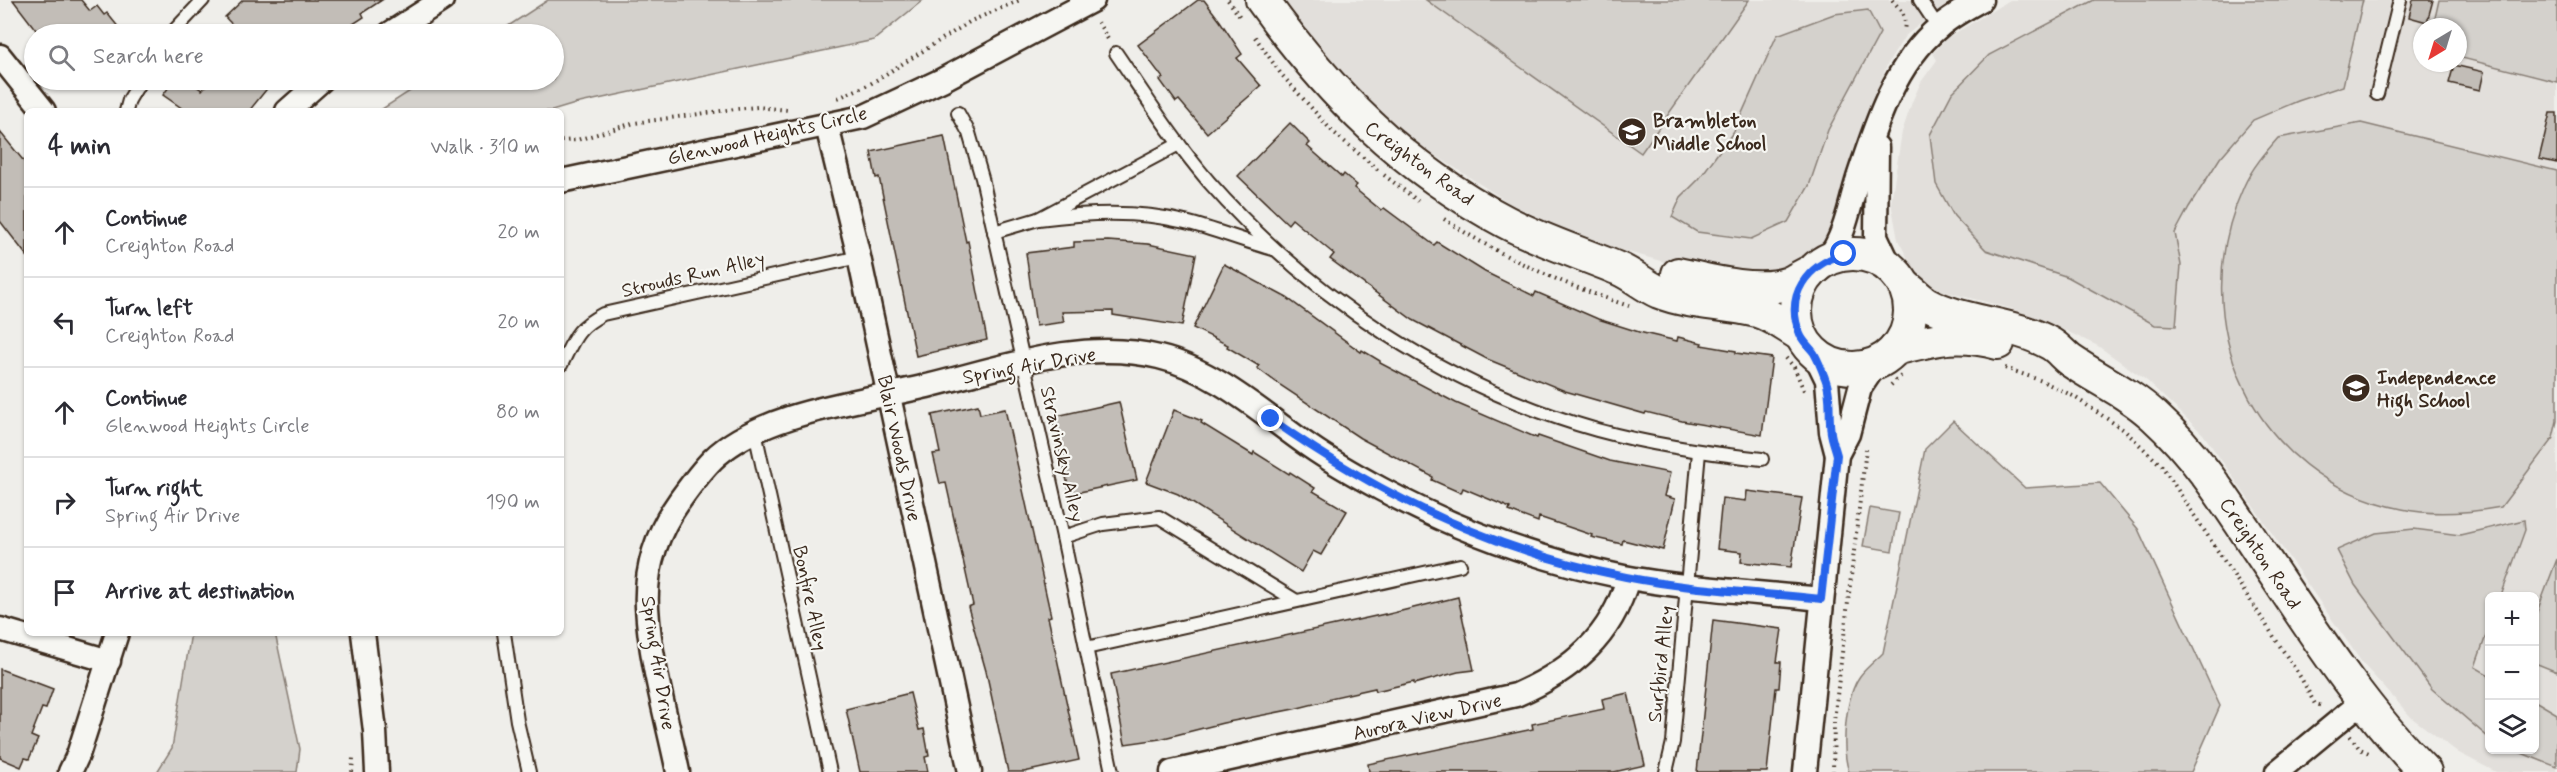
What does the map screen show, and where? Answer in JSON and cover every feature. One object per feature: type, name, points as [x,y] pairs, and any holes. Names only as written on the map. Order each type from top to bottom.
[{"type":"street","points":[[405,24],[442,0]]},
{"type":"street","name":"Creighton Road","points":[[1262,0],[1314,67],[1360,118],[1409,159],[1461,196],[1560,248],[1620,270],[1659,292],[1759,312],[1799,347],[1828,363],[1844,368],[1892,368],[1941,337],[1976,338],[2018,349],[2044,359],[2071,361]]},
{"type":"street","points":[[1805,772],[1837,455],[1831,432],[1827,380],[1799,347],[1796,302],[1801,286],[1837,246],[1849,218],[1858,180],[1878,122],[1914,52],[1938,27],[1981,0]]},
{"type":"street","name":"Glenwood Heights Circle","points":[[564,180],[863,117],[1090,2]]},
{"type":"street","points":[[0,56],[24,86]]},
{"type":"street","points":[[27,90],[42,108]]},
{"type":"street","points":[[290,108],[311,90]]},
{"type":"street","points":[[1837,455],[1848,434],[1860,388],[1892,368],[1910,319],[1910,302],[1876,236],[1875,180],[1878,122]]},
{"type":"street","name":"Blair Woods Drive","points":[[827,126],[859,257],[970,772]]},
{"type":"street","name":"Creighton Road","points":[[1620,270],[1664,271],[1733,284],[1763,286],[1788,283],[1844,254],[1861,254],[1877,259],[1925,302],[1944,311],[2012,329],[2051,344],[2071,361],[2129,396],[2154,416],[2185,447],[2214,485],[2363,701],[2392,737],[2425,772]]},
{"type":"street","name":"Spring Air Drive","points":[[678,772],[654,658],[647,608],[647,579],[655,544],[669,516],[715,457],[743,437],[787,419],[888,393],[1073,354],[1117,351],[1160,357],[1193,369],[1233,393],[1313,449],[1372,483],[1447,521],[1516,549],[1628,578],[1821,599]]},
{"type":"street","name":"Aurora View Drive","points":[[1172,772],[1516,695],[1561,672],[1598,639],[1622,601],[1628,578]]},
{"type":"street","points":[[0,629],[109,661]]},
{"type":"street","points":[[70,772],[116,636]]},
{"type":"street","points":[[363,636],[375,731],[377,772]]},
{"type":"street","points":[[2277,772],[2363,701]]},
{"type":"lane","points":[[180,24],[203,0]]},
{"type":"lane","points":[[1920,0],[1938,27]]},
{"type":"lane","points":[[2377,94],[2400,0]]},
{"type":"lane","points":[[1116,53],[1179,144],[1242,217],[1317,285],[1359,316],[1449,371],[1546,413],[1596,429],[1699,452],[1762,459]]},
{"type":"lane","points":[[127,108],[135,90]]},
{"type":"lane","name":"Stravinsky Alley","points":[[958,112],[969,133],[994,232],[1112,772]]},
{"type":"lane","points":[[1038,219],[1179,144]]},
{"type":"lane","points":[[994,232],[1038,219],[1112,213],[1162,218],[1206,227],[1277,250]]},
{"type":"lane","name":"Strouds Run Alley","points":[[564,359],[574,337],[585,324],[603,314],[859,257]]},
{"type":"lane","name":"Bonfire Alley","points":[[755,432],[830,772]]},
{"type":"lane","name":"Surfbird Alley","points":[[1666,772],[1672,742],[1699,452]]},
{"type":"lane","points":[[1062,537],[1103,524],[1159,517],[1295,600]]},
{"type":"lane","points":[[1086,648],[1460,564]]},
{"type":"lane","points":[[504,636],[517,721],[529,772]]},
{"type":"path","points":[[835,100],[870,84],[970,21],[1020,0]]},
{"type":"path","points":[[1892,0],[1903,12],[1906,21],[1904,31],[1898,39]]},
{"type":"path","points":[[1090,2],[1116,53]]},
{"type":"path","points":[[564,141],[577,140],[634,123],[757,106],[796,111]]},
{"type":"path","points":[[1799,347],[1794,367],[1808,402],[1828,399]]},
{"type":"path","points":[[2002,367],[2042,381],[2073,396],[2124,430],[2162,466],[2301,678],[2315,704],[2325,707],[2360,749],[2377,758]]},
{"type":"path","points":[[1833,772],[1834,721],[1867,441]]},
{"type":"shaded area","points":[[548,0],[923,0],[874,40],[562,108],[384,108],[412,90],[564,90],[564,24],[511,24]]},
{"type":"shaded area","name":"Brambleton Middle School","points":[[1283,0],[1951,0],[1905,36],[1887,65],[1851,154],[1838,218],[1823,245],[1803,262],[1760,277],[1668,263],[1610,247],[1564,229],[1511,204],[1427,150],[1385,115],[1355,87],[1316,44]]},
{"type":"shaded area","points":[[1426,0],[1749,0],[1641,153]]},
{"type":"shaded area","name":"Independence High School","points":[[2010,0],[2557,0],[2557,772],[2496,772],[2459,753],[2412,718],[2363,664],[2203,434],[2146,380],[2098,346],[2043,320],[2009,308],[1938,290],[1920,275],[1898,240],[1891,202],[1902,132],[1921,82],[1937,60],[1933,53],[1947,38]]},
{"type":"shaded area","points":[[2094,0],[2363,0],[2343,86],[2298,101],[2253,120],[2220,158],[2189,207],[2175,233],[2181,265],[2176,326],[2155,325],[2068,277],[1986,250],[1954,216],[1936,184],[1930,135],[1952,93],[1989,55]]},
{"type":"shaded area","points":[[2439,0],[2557,0],[2557,82],[2467,59],[2467,18],[2435,18]]},
{"type":"shaded area","points":[[1868,10],[1880,33],[1828,130],[1809,186],[1788,222],[1751,239],[1697,232],[1672,217],[1681,197],[1699,179],[1734,131],[1777,35],[1834,14]]},
{"type":"shaded area","points":[[2361,123],[2557,171],[2557,421],[2553,438],[2501,507],[2464,512],[2427,512],[2402,509],[2350,492],[2306,465],[2270,429],[2244,387],[2227,340],[2222,289],[2227,237],[2247,179],[2278,138]]},
{"type":"shaded area","points":[[1953,421],[2025,488],[2100,483],[2138,529],[2220,706],[2191,772],[1849,772],[1845,737],[1851,696],[1860,676],[1883,653],[1925,449]]},
{"type":"shaded area","points":[[1870,508],[1899,513],[1892,551],[1863,546]]},
{"type":"shaded area","points":[[2524,520],[2525,530],[2502,592],[2485,592],[2485,638],[2475,667],[2485,673],[2485,735],[2432,689],[2355,585],[2337,550],[2376,533],[2414,529],[2460,535]]},
{"type":"shaded area","points":[[2557,559],[2557,672],[2539,665],[2539,606]]},
{"type":"shaded area","points":[[191,636],[276,636],[300,749],[297,772],[157,772],[172,748]]},
{"type":"shaded area","points":[[2539,703],[2557,714],[2557,767],[2524,754],[2539,754]]},
{"type":"building","points":[[13,0],[81,0],[90,11],[97,6],[104,15],[107,13],[116,24],[31,24]]},
{"type":"building","points":[[243,0],[382,0],[362,13],[364,17],[353,24],[232,24],[225,17]]},
{"type":"building","points":[[1198,0],[1204,0],[1220,21],[1242,54],[1237,58],[1261,86],[1207,133],[1179,100],[1176,102],[1160,80],[1163,78],[1138,45]]},
{"type":"building","points":[[2413,0],[2433,0],[2428,18],[2409,17]]},
{"type":"building","points":[[2467,68],[2484,72],[2480,90],[2449,83],[2452,72],[2467,72]]},
{"type":"building","points":[[167,90],[266,90],[251,108],[182,108],[163,95]]},
{"type":"building","points":[[2550,113],[2557,113],[2557,163],[2539,159]]},
{"type":"building","points":[[1290,123],[1310,143],[1307,146],[1342,177],[1344,174],[1357,185],[1354,188],[1381,210],[1384,208],[1434,245],[1437,242],[1485,272],[1534,296],[1536,292],[1598,319],[1639,332],[1677,341],[1678,337],[1702,343],[1701,345],[1736,351],[1736,353],[1772,358],[1762,435],[1682,421],[1646,412],[1645,414],[1565,391],[1487,359],[1413,320],[1330,259],[1334,254],[1292,219],[1288,224],[1238,176]]},
{"type":"building","points":[[0,132],[24,161],[24,252],[0,221]]},
{"type":"building","points":[[944,136],[966,242],[968,241],[987,340],[916,356],[879,177],[876,178],[871,152]]},
{"type":"building","points":[[1108,241],[1148,244],[1196,254],[1182,326],[1113,315],[1113,311],[1062,312],[1064,322],[1036,326],[1026,253],[1074,247],[1074,242]]},
{"type":"building","points":[[1224,264],[1287,298],[1361,352],[1362,350],[1380,363],[1456,403],[1537,438],[1538,436],[1610,461],[1670,473],[1664,496],[1675,499],[1663,550],[1623,540],[1622,544],[1591,537],[1592,535],[1539,517],[1538,522],[1509,511],[1510,508],[1463,488],[1461,493],[1432,480],[1433,477],[1360,438],[1280,385],[1257,368],[1259,366],[1227,347],[1228,345],[1193,328]]},
{"type":"building","points":[[1119,402],[1137,480],[1070,494],[1052,417]]},
{"type":"building","points":[[978,405],[980,414],[1005,409],[1051,616],[1048,617],[1079,760],[1024,772],[1008,772],[986,671],[968,607],[973,605],[946,483],[940,484],[933,454],[940,453],[932,415]]},
{"type":"building","points":[[1174,410],[1202,421],[1201,423],[1253,455],[1254,452],[1289,474],[1290,472],[1315,488],[1313,491],[1347,511],[1321,555],[1313,551],[1301,572],[1178,494],[1146,482]]},
{"type":"building","points":[[1747,491],[1802,498],[1791,567],[1741,562],[1742,552],[1717,549],[1722,498],[1746,501]]},
{"type":"building","points":[[1458,597],[1474,670],[1376,691],[1375,688],[1294,709],[1223,723],[1160,739],[1125,744],[1111,674]]},
{"type":"building","points":[[1713,620],[1782,629],[1777,662],[1781,662],[1779,688],[1776,688],[1767,772],[1697,772]]},
{"type":"building","points":[[0,669],[53,689],[46,709],[42,708],[31,736],[38,739],[29,759],[25,758],[21,767],[0,758]]},
{"type":"building","points":[[910,693],[919,730],[924,729],[929,756],[925,757],[928,772],[860,772],[846,709]]},
{"type":"building","points":[[1628,693],[1645,765],[1614,772],[1369,772],[1368,764],[1533,729],[1532,724],[1604,709],[1602,699]]},
{"type":"place","name":"Brambleton Middle School","points":[[1632,132]]},
{"type":"place","name":"Independence High School","points":[[2356,388]]},
{"type":"route","points":[[1271,419],[1313,449],[1381,489],[1447,521],[1516,549],[1628,578],[1821,599],[1837,455],[1831,432],[1827,380],[1814,353],[1801,335],[1796,319],[1796,302],[1801,286],[1818,264],[1844,254]]}]
